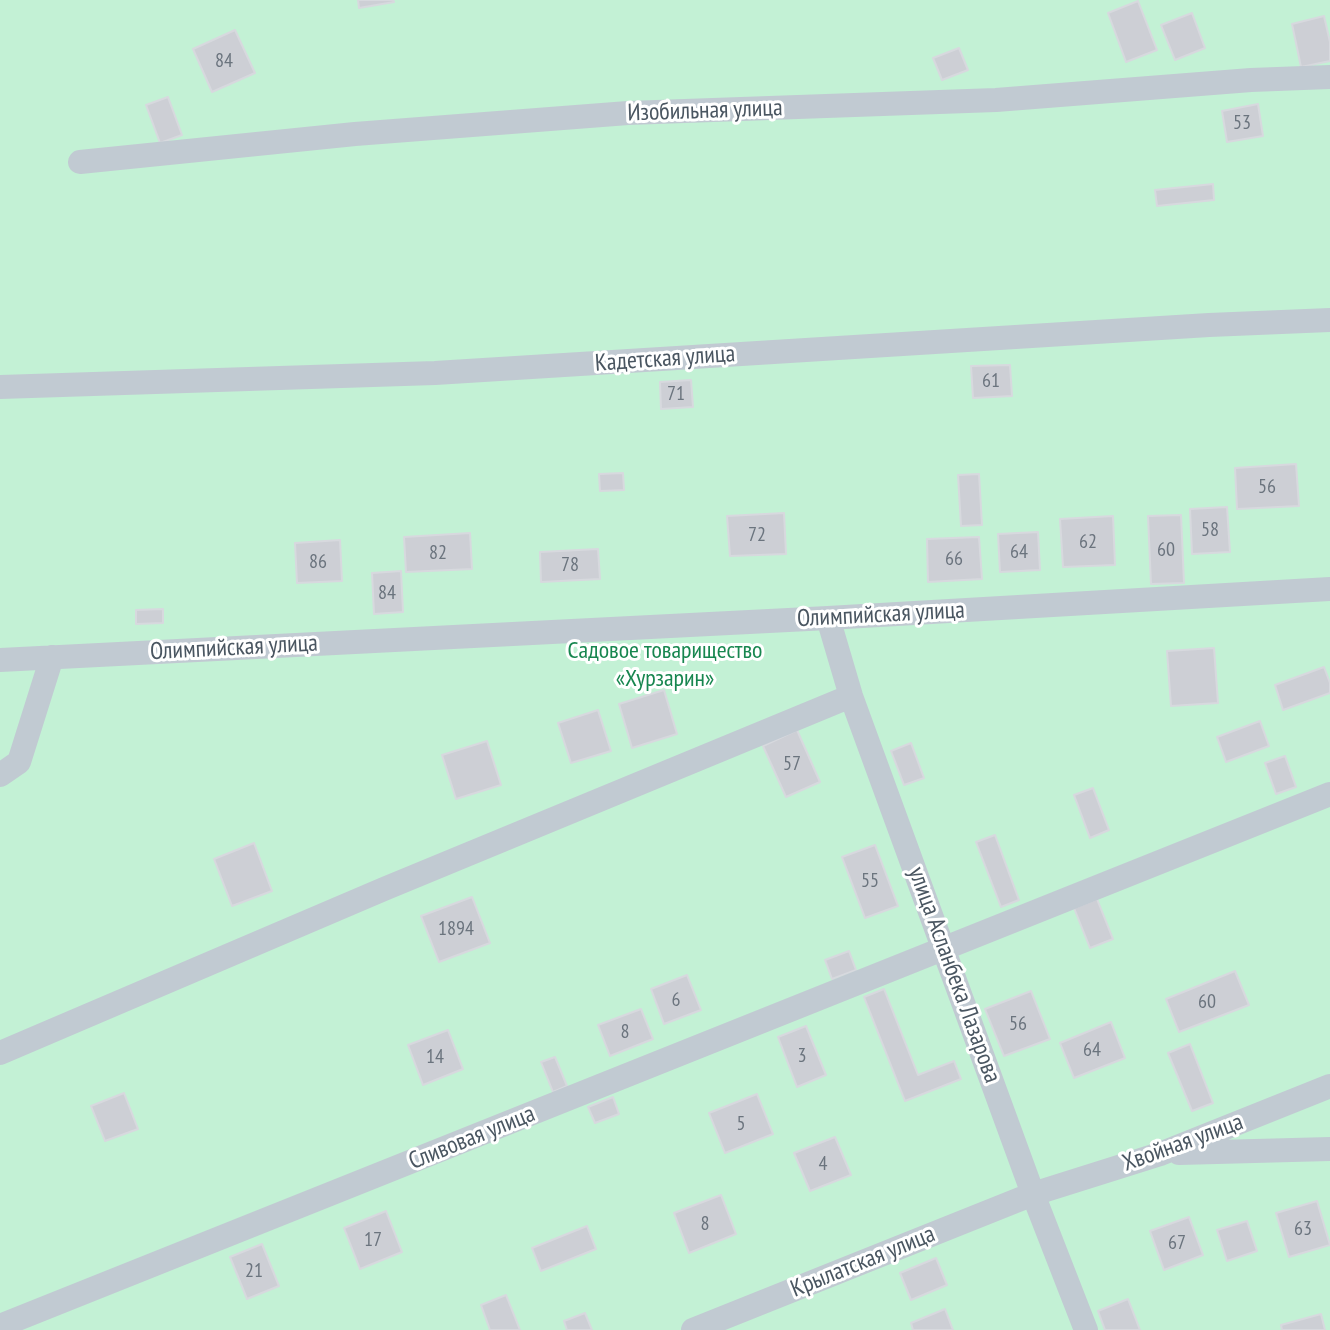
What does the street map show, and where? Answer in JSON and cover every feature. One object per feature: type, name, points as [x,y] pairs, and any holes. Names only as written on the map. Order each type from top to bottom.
[{"type":"street","name":"Изобильная улица","points":[[80,162],[355,134],[628,113],[996,100],[1251,80],[1330,77]]},
{"type":"street","name":"Кадетская улица","points":[[0,387],[435,373],[1330,320]]},
{"type":"street","name":"Олимпийская улица","points":[[0,660],[1330,589]]},
{"type":"street","name":"улица Асланбека Лазарова","points":[[828,618],[851,696],[1079,1328]]},
{"type":"street","points":[[0,775],[19,762],[52,657]]},
{"type":"street","points":[[0,1053],[384,889],[851,696]]},
{"type":"street","points":[[944,950],[1330,794]]},
{"type":"street","name":"Сливовая улица","points":[[0,1326],[944,950]]},
{"type":"street","name":"Хвойная улица","points":[[1033,1194],[1160,1154],[1330,1086]]},
{"type":"street","points":[[1160,1154],[1330,1149]]},
{"type":"street","name":"Крылатская улица","points":[[693,1330],[1033,1194]]},
{"type":"green space","name":"Садовое товарищество «Хурзарин»","points":[[0,0],[1330,0],[1330,1330],[0,1330]]},
{"type":"building","points":[[358,0],[393,0],[394,2],[359,8]]},
{"type":"building","points":[[1138,1],[1157,50],[1126,62],[1108,13]]},
{"type":"building","points":[[1192,13],[1205,48],[1175,60],[1161,25]]},
{"type":"building","points":[[1324,16],[1330,42],[1330,61],[1301,67],[1292,24]]},
{"type":"building","points":[[235,30],[255,73],[212,92],[193,49]]},
{"type":"building","points":[[959,48],[968,70],[942,80],[933,58]]},
{"type":"building","points":[[168,97],[182,135],[160,143],[146,105]]},
{"type":"building","points":[[1258,104],[1263,136],[1227,142],[1222,111]]},
{"type":"building","points":[[1213,184],[1214,200],[1157,206],[1155,190]]},
{"type":"building","points":[[1010,365],[1012,396],[973,398],[971,366]]},
{"type":"building","points":[[691,380],[693,407],[661,409],[660,382]]},
{"type":"building","points":[[1296,464],[1299,506],[1237,509],[1235,468]]},
{"type":"building","points":[[623,473],[624,490],[600,491],[599,474]]},
{"type":"building","points":[[979,474],[982,525],[961,526],[958,475]]},
{"type":"building","points":[[1227,507],[1230,552],[1192,554],[1190,509]]},
{"type":"building","points":[[784,513],[786,554],[730,556],[727,516]]},
{"type":"building","points":[[1181,515],[1184,583],[1151,584],[1148,516]]},
{"type":"building","points":[[1113,516],[1115,565],[1063,567],[1060,519]]},
{"type":"building","points":[[1038,532],[1040,570],[1000,572],[998,534]]},
{"type":"building","points":[[470,533],[472,569],[406,572],[404,537]]},
{"type":"building","points":[[979,537],[982,579],[928,582],[927,539]]},
{"type":"building","points":[[340,540],[342,581],[297,583],[295,543]]},
{"type":"building","points":[[598,549],[600,579],[541,582],[540,552]]},
{"type":"building","points":[[401,571],[403,612],[374,614],[372,573]]},
{"type":"building","points":[[163,609],[163,623],[136,624],[136,610]]},
{"type":"building","points":[[1214,648],[1218,703],[1171,706],[1167,651]]},
{"type":"building","points":[[1324,667],[1330,693],[1283,710],[1275,685]]},
{"type":"building","points":[[664,690],[677,734],[632,748],[619,704]]},
{"type":"building","points":[[598,710],[611,751],[571,763],[558,723]]},
{"type":"building","points":[[1260,721],[1269,746],[1226,762],[1217,737]]},
{"type":"building","points":[[797,730],[820,782],[786,797],[763,746]]},
{"type":"building","points":[[487,741],[501,785],[456,799],[442,755]]},
{"type":"building","points":[[911,743],[924,778],[904,785],[891,751]]},
{"type":"building","points":[[1285,756],[1296,787],[1276,794],[1265,763]]},
{"type":"building","points":[[1093,788],[1109,830],[1090,838],[1074,795]]},
{"type":"building","points":[[995,835],[1019,900],[1001,907],[976,842]]},
{"type":"building","points":[[254,843],[272,891],[232,906],[214,859]]},
{"type":"building","points":[[875,845],[898,906],[865,918],[842,857]]},
{"type":"building","points":[[472,897],[490,943],[439,962],[421,916]]},
{"type":"building","points":[[1097,899],[1113,939],[1090,948],[1074,908]]},
{"type":"building","points":[[849,951],[856,970],[832,979],[825,960]]},
{"type":"building","points":[[1235,971],[1249,1005],[1179,1032],[1166,999]]},
{"type":"building","points":[[687,975],[701,1010],[664,1024],[651,989]]},
{"type":"building","points":[[884,989],[918,1075],[954,1061],[961,1079],[905,1101],[864,997]]},
{"type":"building","points":[[1031,991],[1050,1039],[1004,1056],[985,1009]]},
{"type":"building","points":[[641,1009],[653,1039],[610,1056],[598,1025]]},
{"type":"building","points":[[1111,1022],[1125,1058],[1074,1078],[1060,1043]]},
{"type":"building","points":[[806,1026],[826,1075],[797,1087],[778,1037]]},
{"type":"building","points":[[448,1030],[463,1069],[423,1085],[408,1045]]},
{"type":"building","points":[[1190,1044],[1213,1103],[1192,1111],[1168,1053]]},
{"type":"building","points":[[555,1057],[567,1086],[553,1092],[541,1062]]},
{"type":"building","points":[[124,1093],[138,1129],[105,1141],[91,1106]]},
{"type":"building","points":[[757,1094],[773,1134],[725,1153],[709,1113]]},
{"type":"building","points":[[613,1097],[619,1114],[595,1123],[588,1107]]},
{"type":"building","points":[[835,1137],[851,1175],[810,1191],[794,1153]]},
{"type":"building","points":[[721,1195],[736,1234],[689,1253],[674,1213]]},
{"type":"building","points":[[1317,1201],[1330,1245],[1289,1257],[1276,1213]]},
{"type":"building","points":[[386,1211],[402,1252],[360,1269],[344,1228]]},
{"type":"building","points":[[1189,1217],[1203,1255],[1164,1270],[1150,1231]]},
{"type":"building","points":[[1247,1221],[1257,1251],[1227,1261],[1217,1230]]},
{"type":"building","points":[[587,1226],[596,1249],[541,1271],[532,1248]]},
{"type":"building","points":[[262,1244],[279,1286],[247,1299],[230,1257]]},
{"type":"building","points":[[936,1258],[947,1285],[911,1300],[900,1273]]},
{"type":"building","points":[[506,1295],[520,1330],[490,1330],[481,1305]]},
{"type":"building","points":[[1128,1299],[1140,1330],[1105,1330],[1098,1311]]},
{"type":"building","points":[[945,1309],[953,1330],[913,1330],[911,1323]]},
{"type":"building","points":[[585,1313],[592,1330],[567,1330],[564,1321]]},
{"type":"building","points":[[1321,1314],[1325,1330],[1282,1330],[1281,1325]]}]
